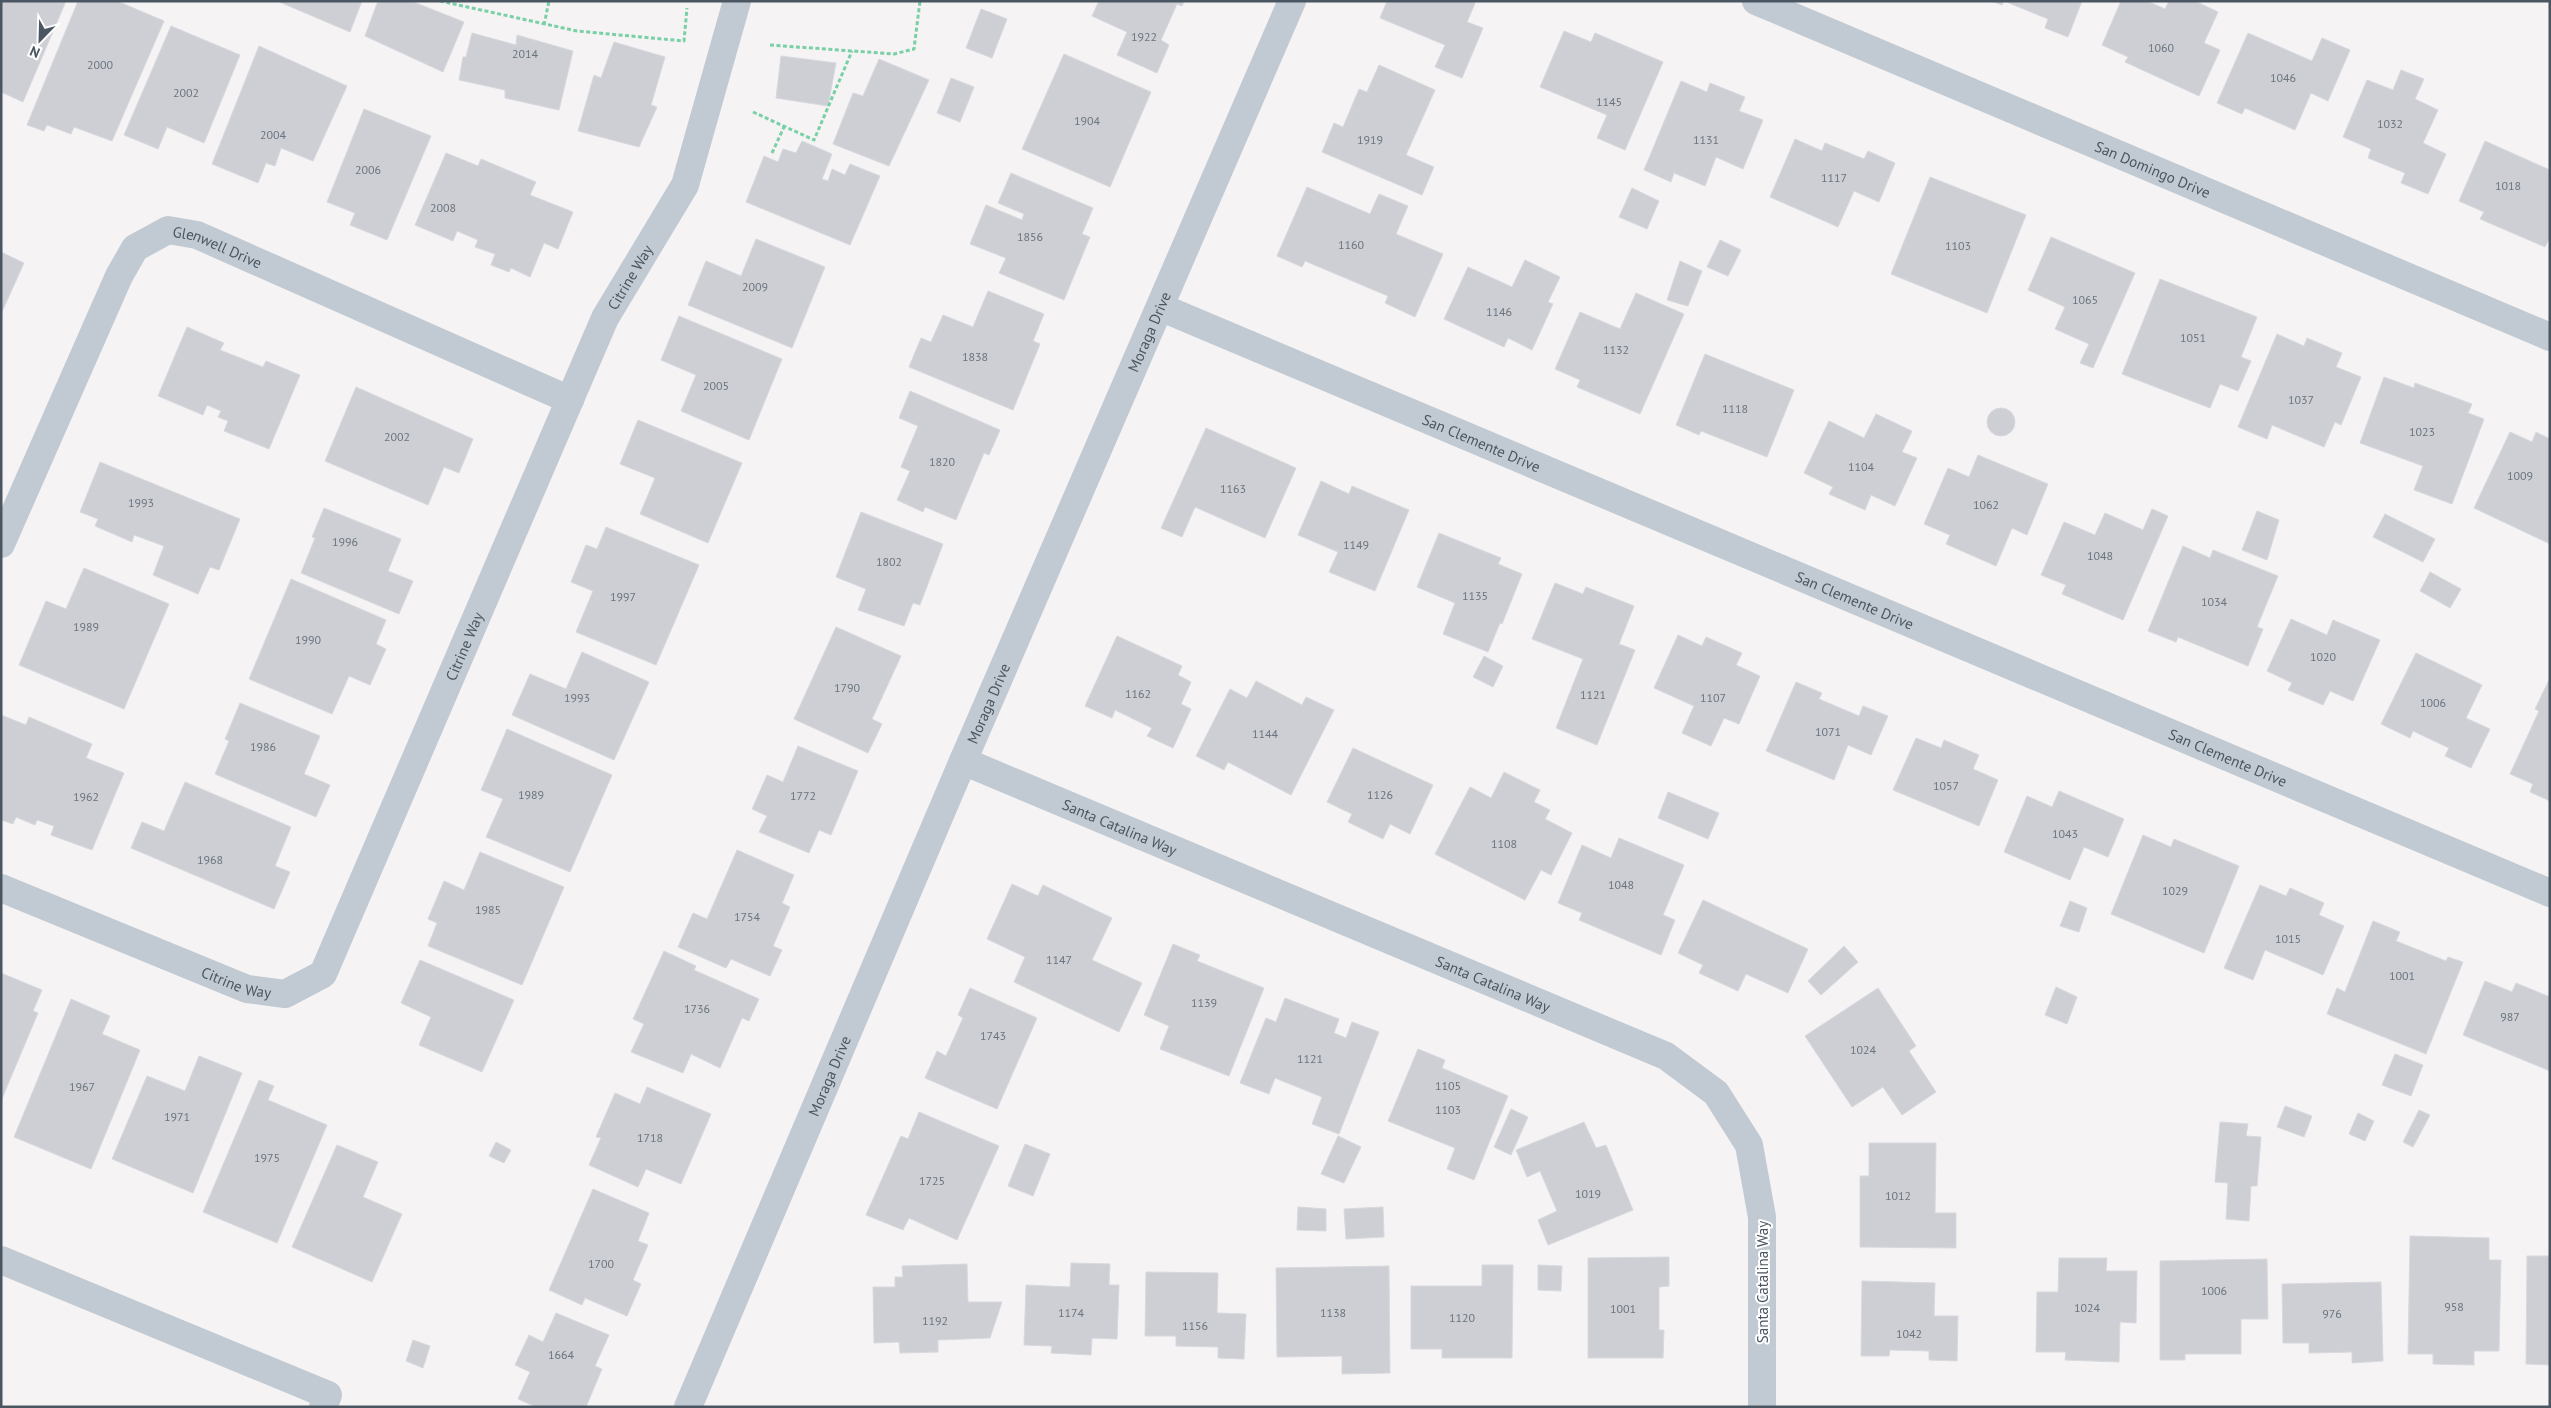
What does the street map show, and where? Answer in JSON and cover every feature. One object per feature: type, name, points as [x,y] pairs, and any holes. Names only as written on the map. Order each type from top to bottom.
[{"type":"street","name":"Citrine Way","points":[[1,888],[247,989],[286,994],[323,974],[606,318],[686,185],[737,1]]},
{"type":"street","name":"Moraga Drive","points":[[688,1407],[963,761],[1292,1]]},
{"type":"street","name":"San Domingo Drive","points":[[1756,1],[2550,337]]},
{"type":"street","name":"Glenwell Drive","points":[[1,544],[119,276],[135,248],[168,230],[197,235],[570,400]]},
{"type":"street","name":"San Clemente Drive","points":[[1160,307],[2550,893]]},
{"type":"street","name":"Santa Catalina Way","points":[[963,761],[1666,1056],[1716,1093],[1749,1145],[1762,1217],[1762,1407]]},
{"type":"street","points":[[1,1260],[328,1395],[323,1407]]},
{"type":"path","points":[[440,1],[576,31],[684,41],[687,8]]},
{"type":"path","points":[[544,25],[549,1]]},
{"type":"path","points":[[770,45],[894,54],[914,49],[920,1]]},
{"type":"path","points":[[754,112],[814,140],[852,51]]},
{"type":"path","points":[[772,153],[784,127]]},
{"type":"building","points":[[1,1],[66,1],[23,102],[1,92]]},
{"type":"building","points":[[78,1],[117,1],[164,21],[112,141],[74,127],[71,134],[47,125],[44,131],[27,125]]},
{"type":"building","points":[[277,1],[362,1],[350,32]]},
{"type":"building","points":[[378,1],[411,1],[464,22],[443,72],[365,36]]},
{"type":"building","points":[[1099,1],[1184,1],[1182,6],[1177,4],[1161,40],[1169,45],[1157,73],[1117,55],[1127,32],[1092,16]]},
{"type":"building","points":[[1387,1],[1476,1],[1467,22],[1483,28],[1462,78],[1435,67],[1445,45],[1380,18]]},
{"type":"building","points":[[1991,1],[2004,1],[2002,5]]},
{"type":"building","points":[[2004,1],[2082,1],[2068,37],[2045,28],[2048,19]]},
{"type":"building","points":[[2121,1],[2147,1],[2165,9],[2169,1],[2195,1],[2218,12],[2204,43],[2220,50],[2199,96],[2125,62],[2128,57],[2102,45]]},
{"type":"building","points":[[981,9],[1007,19],[992,58],[966,48]]},
{"type":"building","points":[[171,26],[240,55],[204,143],[167,127],[158,149],[124,135]]},
{"type":"building","points":[[1564,31],[1591,42],[1595,33],[1663,62],[1625,150],[1597,138],[1607,115],[1540,87]]},
{"type":"building","points":[[472,33],[516,45],[517,35],[573,51],[559,110],[505,98],[505,90],[459,80],[463,57],[466,57]]},
{"type":"building","points":[[2248,33],[2312,61],[2322,38],[2350,50],[2328,101],[2311,93],[2295,130],[2245,108],[2242,114],[2217,103]]},
{"type":"building","points":[[614,42],[665,57],[651,105],[657,107],[639,147],[578,131],[594,75],[601,78]]},
{"type":"building","points":[[259,46],[347,86],[313,161],[281,148],[275,166],[266,163],[258,183],[212,164]]},
{"type":"building","points":[[1064,54],[1151,92],[1110,187],[1022,149]]},
{"type":"building","points":[[781,56],[836,63],[828,106],[776,98]]},
{"type":"building","points":[[879,59],[929,80],[889,166],[833,144],[853,93],[863,96]]},
{"type":"building","points":[[1379,65],[1435,90],[1406,155],[1434,167],[1422,195],[1322,152],[1334,123],[1343,127],[1359,89],[1367,92]]},
{"type":"building","points":[[2401,70],[2424,79],[2415,99],[2438,110],[2423,143],[2446,154],[2428,194],[2401,183],[2405,173],[2368,158],[2371,149],[2343,137],[2367,80],[2393,90]]},
{"type":"building","points":[[951,78],[974,87],[960,122],[937,113]]},
{"type":"building","points":[[1681,81],[1707,92],[1710,83],[1745,97],[1739,111],[1763,120],[1743,169],[1716,157],[1705,186],[1674,173],[1671,182],[1644,170]]},
{"type":"building","points":[[364,109],[431,136],[387,240],[350,225],[355,213],[327,202]]},
{"type":"building","points":[[1795,139],[1822,151],[1825,143],[1864,159],[1868,151],[1895,163],[1879,202],[1854,191],[1838,227],[1770,197]]},
{"type":"building","points":[[802,141],[832,154],[822,179],[828,181],[832,169],[845,175],[850,164],[880,176],[850,245],[746,202],[764,156],[778,162],[783,149],[796,153]]},
{"type":"building","points":[[2485,141],[2550,170],[2550,237],[2545,247],[2480,219],[2484,212],[2459,201]]},
{"type":"building","points":[[446,153],[478,166],[481,159],[536,182],[530,195],[573,212],[558,249],[544,243],[530,277],[511,268],[509,272],[491,265],[495,254],[475,247],[478,240],[457,231],[453,241],[415,225]]},
{"type":"building","points":[[1011,173],[1093,208],[1082,234],[1090,237],[1064,300],[999,273],[1006,258],[970,244],[986,205],[1022,220],[1024,214],[998,203]]},
{"type":"building","points":[[1930,177],[2026,215],[1987,313],[1891,274]]},
{"type":"building","points":[[1307,187],[1370,214],[1379,194],[1408,206],[1396,234],[1443,254],[1415,317],[1385,303],[1388,296],[1305,261],[1302,267],[1277,256]]},
{"type":"building","points":[[1632,188],[1659,201],[1647,229],[1619,217]]},
{"type":"building","points":[[2051,237],[2135,273],[2093,368],[2080,363],[2089,344],[2055,329],[2065,307],[2028,290]]},
{"type":"building","points":[[756,239],[825,267],[792,348],[688,305],[706,261],[741,276]]},
{"type":"building","points":[[1720,240],[1741,250],[1728,276],[1707,267]]},
{"type":"building","points":[[1,252],[24,263],[1,314]]},
{"type":"building","points":[[1525,260],[1560,277],[1548,302],[1553,304],[1532,350],[1508,338],[1504,347],[1444,319],[1468,267],[1512,287]]},
{"type":"building","points":[[1680,261],[1702,271],[1688,306],[1667,300]]},
{"type":"building","points":[[2160,279],[2257,317],[2241,357],[2251,361],[2238,391],[2220,384],[2210,408],[2122,374]]},
{"type":"building","points":[[988,291],[1044,314],[1033,341],[1040,344],[1013,410],[909,367],[921,338],[931,342],[943,315],[973,327]]},
{"type":"building","points":[[1636,293],[1684,314],[1640,414],[1577,387],[1580,380],[1555,369],[1580,312],[1620,329]]},
{"type":"building","points":[[679,316],[782,359],[749,440],[681,411],[696,375],[661,360]]},
{"type":"building","points":[[187,327],[224,343],[220,350],[263,367],[266,361],[300,375],[269,449],[224,431],[228,421],[218,417],[221,411],[207,405],[203,415],[158,396]]},
{"type":"building","points":[[2277,334],[2304,346],[2307,338],[2342,353],[2336,367],[2361,377],[2341,425],[2335,422],[2324,447],[2272,425],[2267,439],[2238,427]]},
{"type":"building","points":[[1705,354],[1794,390],[1767,457],[1701,431],[1699,435],[1676,425]]},
{"type":"building","points":[[2384,377],[2414,388],[2415,383],[2472,404],[2468,413],[2484,419],[2452,504],[2414,490],[2423,466],[2360,443]]},
{"type":"building","points":[[356,387],[473,439],[459,473],[444,467],[428,505],[325,461]]},
{"type":"building","points":[[910,391],[1000,430],[989,455],[984,453],[956,520],[925,507],[923,512],[897,500],[910,471],[901,467],[918,426],[899,418]]},
{"type":"building","points":[[2001,408],[2011,412],[2015,422],[2011,432],[2001,436],[1991,432],[1987,422],[1991,412]]},
{"type":"building","points":[[1876,414],[1912,431],[1902,452],[1917,458],[1895,506],[1871,495],[1865,510],[1829,494],[1833,487],[1804,473],[1829,421],[1864,438]]},
{"type":"building","points":[[638,420],[742,463],[708,543],[640,514],[655,478],[620,464]]},
{"type":"building","points":[[1206,428],[1296,468],[1265,538],[1195,507],[1182,537],[1161,528]]},
{"type":"building","points":[[2510,432],[2532,442],[2536,432],[2550,439],[2550,544],[2474,508]]},
{"type":"building","points":[[1978,455],[2048,484],[2027,535],[2012,528],[1996,566],[1946,544],[1950,535],[1924,524],[1948,468],[1969,477]]},
{"type":"building","points":[[100,462],[240,519],[219,570],[210,567],[198,594],[153,575],[164,546],[134,535],[132,542],[95,526],[98,519],[80,512]]},
{"type":"building","points":[[1321,481],[1349,494],[1352,486],[1409,510],[1375,591],[1329,572],[1338,552],[1298,535]]},
{"type":"building","points":[[324,508],[401,539],[388,571],[413,581],[399,614],[301,573],[315,538],[312,537]]},
{"type":"building","points":[[2152,509],[2168,516],[2123,620],[2062,594],[2066,585],[2041,575],[2064,522],[2095,535],[2105,513],[2143,530]]},
{"type":"building","points":[[2257,511],[2279,520],[2267,560],[2242,550]]},
{"type":"building","points":[[861,512],[943,544],[920,605],[913,603],[904,626],[858,610],[866,589],[836,577]]},
{"type":"building","points":[[2385,514],[2435,539],[2423,562],[2373,537]]},
{"type":"building","points":[[606,527],[699,565],[656,665],[576,632],[593,591],[571,582],[586,545],[597,549]]},
{"type":"building","points":[[1439,533],[1501,558],[1498,564],[1522,574],[1502,624],[1500,623],[1488,652],[1443,634],[1455,603],[1417,587]]},
{"type":"building","points":[[2183,546],[2210,558],[2213,550],[2278,576],[2257,627],[2263,629],[2248,666],[2178,637],[2176,642],[2148,631]]},
{"type":"building","points":[[84,568],[169,604],[124,709],[19,665],[46,601],[66,609]]},
{"type":"building","points":[[2430,572],[2461,589],[2450,608],[2420,591]]},
{"type":"building","points":[[291,579],[386,620],[376,644],[386,649],[370,685],[349,676],[332,714],[249,679]]},
{"type":"building","points":[[1555,583],[1583,594],[1586,587],[1634,606],[1619,644],[1635,650],[1597,745],[1556,728],[1583,659],[1532,639]]},
{"type":"building","points":[[2291,619],[2327,635],[2333,620],[2380,640],[2353,701],[2330,691],[2323,705],[2288,690],[2292,683],[2267,671]]},
{"type":"building","points":[[836,627],[901,656],[872,719],[882,724],[868,753],[794,719]]},
{"type":"building","points":[[1678,635],[1702,646],[1706,637],[1742,653],[1736,665],[1760,676],[1739,724],[1724,718],[1711,746],[1682,733],[1694,706],[1654,688]]},
{"type":"building","points":[[1117,636],[1182,666],[1178,675],[1191,682],[1181,704],[1191,709],[1173,748],[1147,736],[1152,728],[1115,710],[1112,718],[1085,706]]},
{"type":"building","points":[[582,652],[649,682],[614,760],[512,715],[530,674],[566,689]]},
{"type":"building","points":[[2416,653],[2482,685],[2466,718],[2490,729],[2471,768],[2445,756],[2449,748],[2413,731],[2410,738],[2381,724]]},
{"type":"building","points":[[1484,656],[1503,666],[1493,687],[1473,677]]},
{"type":"building","points":[[2550,678],[2550,801],[2530,792],[2533,784],[2510,774],[2539,711],[2535,709]]},
{"type":"building","points":[[1256,681],[1302,705],[1306,697],[1334,710],[1291,795],[1228,762],[1224,770],[1196,756],[1230,689],[1247,698]]},
{"type":"building","points":[[1796,682],[1822,693],[1819,699],[1859,716],[1863,706],[1888,716],[1871,755],[1848,745],[1834,780],[1766,751]]},
{"type":"building","points":[[240,703],[320,736],[304,774],[330,785],[316,817],[215,774],[229,741],[225,739]]},
{"type":"building","points":[[1,715],[26,725],[29,717],[92,744],[86,758],[124,773],[92,850],[51,835],[54,826],[37,820],[35,825],[16,817],[13,824],[1,820]]},
{"type":"building","points":[[507,729],[612,775],[570,872],[486,837],[503,799],[481,790]]},
{"type":"building","points":[[1916,738],[1941,748],[1944,740],[1979,755],[1973,769],[1998,780],[1979,826],[1893,790]]},
{"type":"building","points":[[798,746],[858,771],[831,835],[819,830],[809,853],[759,832],[767,816],[752,809],[767,775],[783,782]]},
{"type":"building","points":[[1353,748],[1433,785],[1410,834],[1390,824],[1383,839],[1348,822],[1352,814],[1327,802]]},
{"type":"building","points":[[1504,772],[1540,790],[1534,802],[1550,810],[1545,819],[1572,833],[1551,875],[1541,870],[1525,900],[1435,854],[1470,787],[1491,798]]},
{"type":"building","points":[[185,782],[291,827],[275,866],[290,872],[274,909],[131,848],[142,822],[164,831]]},
{"type":"building","points":[[2059,791],[2124,819],[2108,857],[2084,847],[2070,880],[2004,852],[2027,796],[2052,807]]},
{"type":"building","points":[[1668,792],[1719,813],[1708,839],[1658,818]]},
{"type":"building","points":[[2143,835],[2171,847],[2174,839],[2239,866],[2204,953],[2111,914]]},
{"type":"building","points":[[1619,838],[1684,865],[1663,915],[1675,920],[1661,955],[1579,920],[1582,913],[1558,903],[1582,845],[1611,858]]},
{"type":"building","points":[[737,850],[794,875],[782,903],[790,907],[773,946],[782,950],[770,976],[731,959],[726,968],[678,947],[693,913],[707,919]]},
{"type":"building","points":[[480,852],[564,887],[522,985],[428,946],[437,923],[428,919],[444,881],[464,890]]},
{"type":"building","points":[[1012,884],[1038,896],[1043,885],[1112,918],[1092,960],[1142,983],[1119,1032],[1014,982],[1025,957],[987,939]]},
{"type":"building","points":[[2260,885],[2286,896],[2290,888],[2324,903],[2319,915],[2344,926],[2323,975],[2265,950],[2253,980],[2224,968]]},
{"type":"building","points":[[1703,900],[1808,949],[1788,993],[1746,974],[1738,991],[1699,973],[1703,965],[1678,953]]},
{"type":"building","points":[[2070,901],[2087,908],[2079,932],[2060,926]]},
{"type":"building","points":[[2373,921],[2400,932],[2396,941],[2446,961],[2448,957],[2463,962],[2426,1054],[2327,1014],[2337,988],[2345,992]]},
{"type":"building","points":[[1173,944],[1200,955],[1197,961],[1264,988],[1229,1076],[1160,1049],[1169,1026],[1144,1015]]},
{"type":"building","points":[[1844,946],[1858,962],[1821,995],[1808,981]]},
{"type":"building","points":[[664,951],[696,966],[694,970],[759,999],[749,1021],[742,1018],[720,1068],[691,1054],[683,1073],[631,1052],[644,1024],[633,1019]]},
{"type":"building","points":[[420,960],[514,1000],[482,1072],[419,1045],[431,1017],[401,1003]]},
{"type":"building","points":[[1,973],[42,990],[33,1011],[38,1013],[1,1101]]},
{"type":"building","points":[[2485,981],[2512,992],[2516,983],[2550,997],[2550,1071],[2463,1035]]},
{"type":"building","points":[[2056,987],[2077,997],[2067,1024],[2045,1015]]},
{"type":"building","points":[[970,988],[1037,1018],[997,1109],[925,1078],[937,1051],[946,1056],[963,1018],[958,1015]]},
{"type":"building","points":[[1878,988],[1916,1046],[1909,1051],[1936,1092],[1902,1115],[1883,1087],[1852,1107],[1805,1036]]},
{"type":"building","points":[[1285,998],[1339,1019],[1334,1033],[1346,1038],[1352,1022],[1379,1032],[1339,1134],[1312,1124],[1322,1097],[1275,1078],[1269,1094],[1240,1083],[1266,1018],[1276,1022]]},
{"type":"building","points":[[71,999],[110,1016],[102,1034],[140,1050],[91,1169],[14,1137]]},
{"type":"building","points":[[1418,1049],[1445,1060],[1442,1068],[1508,1096],[1474,1180],[1447,1169],[1455,1148],[1388,1121]]},
{"type":"building","points":[[2395,1054],[2423,1065],[2411,1096],[2382,1085]]},
{"type":"building","points":[[199,1056],[242,1073],[193,1193],[112,1159],[147,1076],[185,1091]]},
{"type":"building","points":[[259,1080],[274,1086],[268,1100],[327,1125],[277,1243],[203,1212]]},
{"type":"building","points":[[647,1087],[711,1114],[681,1184],[646,1169],[638,1187],[589,1165],[601,1138],[596,1137],[615,1093],[640,1104]]},
{"type":"building","points":[[2285,1106],[2312,1116],[2304,1137],[2277,1127]]},
{"type":"building","points":[[1511,1109],[1528,1117],[1511,1155],[1494,1147]]},
{"type":"building","points":[[2419,1110],[2430,1115],[2413,1147],[2403,1142]]},
{"type":"building","points":[[919,1112],[999,1146],[957,1240],[909,1218],[903,1230],[866,1215],[901,1136],[908,1139]]},
{"type":"building","points":[[2358,1113],[2374,1121],[2365,1141],[2349,1134]]},
{"type":"building","points":[[1584,1122],[1596,1148],[1606,1145],[1633,1210],[1548,1245],[1538,1220],[1557,1211],[1540,1171],[1527,1177],[1516,1150]]},
{"type":"building","points":[[2220,1122],[2248,1124],[2246,1136],[2261,1137],[2257,1186],[2251,1186],[2249,1221],[2226,1219],[2228,1183],[2215,1182]]},
{"type":"building","points":[[1338,1136],[1361,1147],[1344,1183],[1321,1174]]},
{"type":"building","points":[[496,1142],[511,1150],[504,1163],[489,1156]]},
{"type":"building","points":[[1869,1143],[1936,1143],[1935,1213],[1956,1213],[1956,1248],[1860,1247],[1860,1176],[1869,1176]]},
{"type":"building","points":[[1025,1144],[1050,1154],[1033,1196],[1008,1186]]},
{"type":"building","points":[[337,1145],[378,1162],[363,1197],[402,1214],[372,1282],[292,1247]]},
{"type":"building","points":[[593,1189],[649,1213],[638,1241],[648,1245],[633,1280],[641,1284],[627,1316],[585,1298],[582,1305],[549,1290]]},
{"type":"building","points":[[1298,1207],[1326,1209],[1326,1231],[1297,1230]]},
{"type":"building","points":[[1383,1207],[1384,1237],[1346,1239],[1344,1209]]},
{"type":"building","points":[[2410,1236],[2489,1238],[2489,1260],[2501,1260],[2499,1351],[2474,1351],[2474,1365],[2433,1364],[2433,1354],[2408,1354]]},
{"type":"building","points":[[2527,1256],[2550,1256],[2550,1365],[2526,1364]]},
{"type":"building","points":[[1669,1257],[1669,1286],[1659,1287],[1659,1330],[1664,1330],[1663,1358],[1588,1358],[1588,1258]]},
{"type":"building","points":[[2059,1258],[2107,1258],[2106,1271],[2137,1271],[2136,1323],[2120,1322],[2119,1362],[2065,1360],[2066,1352],[2036,1352],[2037,1292],[2058,1292]]},
{"type":"building","points":[[2267,1259],[2268,1319],[2241,1319],[2241,1354],[2185,1354],[2185,1360],[2160,1360],[2160,1261]]},
{"type":"building","points":[[1071,1263],[1110,1264],[1109,1285],[1119,1285],[1117,1339],[1092,1338],[1091,1355],[1051,1353],[1052,1346],[1024,1345],[1026,1285],[1070,1287]]},
{"type":"building","points":[[967,1264],[968,1302],[1002,1302],[990,1338],[938,1340],[938,1352],[900,1353],[899,1342],[874,1343],[873,1287],[895,1287],[895,1277],[903,1277],[902,1266]]},
{"type":"building","points":[[1482,1265],[1513,1265],[1512,1358],[1442,1358],[1442,1349],[1411,1349],[1411,1286],[1482,1286]]},
{"type":"building","points":[[1538,1265],[1562,1266],[1561,1291],[1538,1290]]},
{"type":"building","points":[[1389,1266],[1390,1373],[1342,1374],[1342,1356],[1277,1357],[1276,1268]]},
{"type":"building","points":[[1146,1272],[1218,1273],[1217,1313],[1246,1314],[1244,1359],[1218,1358],[1218,1347],[1176,1346],[1176,1336],[1145,1336]]},
{"type":"building","points":[[1862,1281],[1935,1283],[1934,1316],[1958,1316],[1957,1361],[1929,1360],[1929,1351],[1890,1350],[1889,1356],[1861,1356]]},
{"type":"building","points":[[2381,1282],[2383,1361],[2352,1363],[2352,1352],[2309,1353],[2309,1343],[2283,1343],[2282,1284]]},
{"type":"building","points":[[556,1313],[609,1335],[595,1366],[602,1369],[586,1407],[536,1407],[518,1399],[530,1372],[515,1365],[529,1335],[543,1342]]},
{"type":"building","points":[[413,1340],[430,1346],[423,1368],[406,1361]]}]
